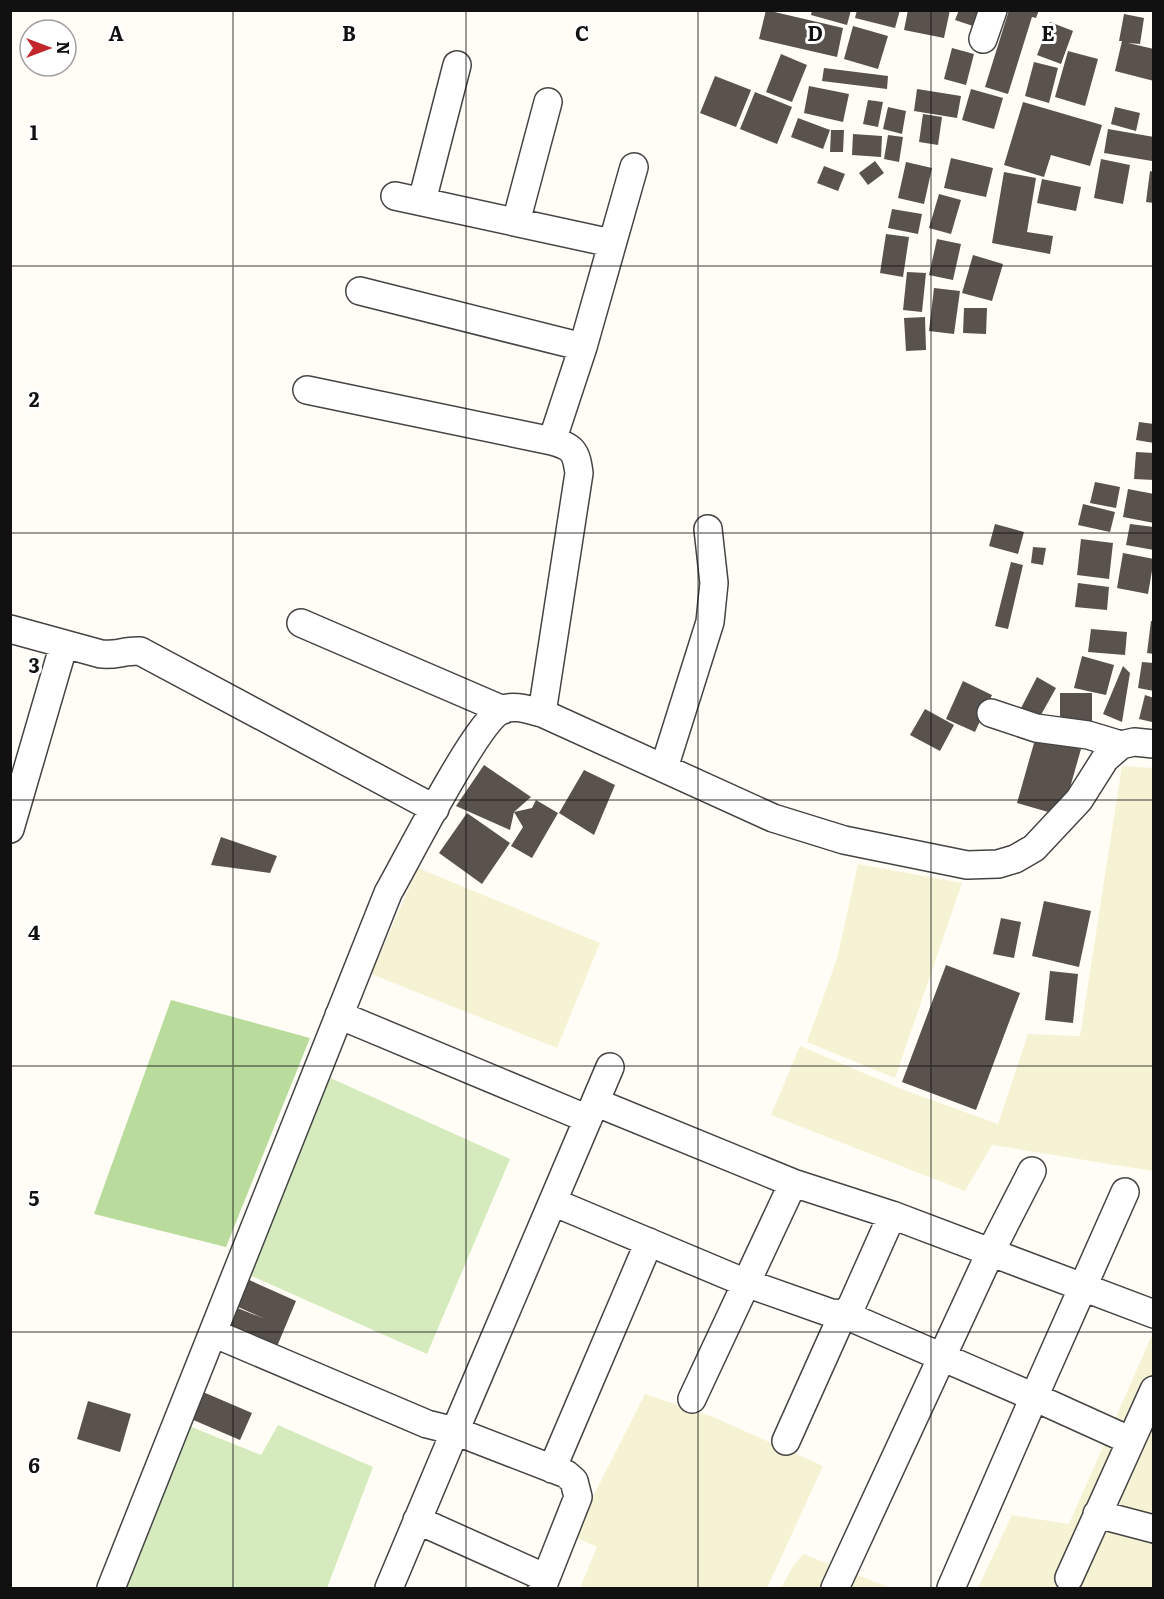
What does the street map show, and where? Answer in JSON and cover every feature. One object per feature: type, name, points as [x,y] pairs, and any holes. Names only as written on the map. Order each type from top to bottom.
[{"type":"street","points":[[983,39],[993,10]]},
{"type":"street","points":[[422,201],[457,65]]},
{"type":"street","points":[[516,222],[548,102]]},
{"type":"street","points":[[552,441],[583,347],[634,167]]},
{"type":"street","points":[[395,196],[611,243]]},
{"type":"street","points":[[360,291],[583,347]]},
{"type":"street","points":[[306,390],[552,441],[568,446],[577,456],[579,473],[542,713]]},
{"type":"street","points":[[664,768],[710,622],[714,583],[708,529]]},
{"type":"street","points":[[301,623],[502,710]]},
{"type":"street","points":[[10,629],[107,655],[126,650],[140,651],[435,808]]},
{"type":"street","points":[[10,829],[22,750],[64,644]]},
{"type":"street","points":[[111,1588],[388,894],[435,808],[488,721],[502,710],[520,707],[542,713],[773,818],[844,840],[967,865],[998,864],[1015,859],[1034,848],[1079,800],[1105,759],[1120,745]]},
{"type":"street","points":[[991,714],[1036,728],[1088,735],[1120,745],[1134,742],[1154,744]]},
{"type":"street","points":[[339,1015],[793,1183],[892,1215],[991,1251],[1154,1314]]},
{"type":"street","points":[[389,1588],[610,1067]]},
{"type":"street","points":[[835,1588],[991,1251],[1032,1171]]},
{"type":"street","points":[[692,1399],[793,1183]]},
{"type":"street","points":[[951,1588],[1125,1192]]},
{"type":"street","points":[[553,1202],[746,1283],[831,1313],[843,1314],[1129,1440]]},
{"type":"street","points":[[786,1441],[843,1314],[851,1307],[892,1215]]},
{"type":"street","points":[[552,1469],[649,1242]]},
{"type":"street","points":[[213,1333],[427,1424],[454,1431],[566,1474],[574,1481],[578,1497],[544,1583],[417,1520]]},
{"type":"street","points":[[1069,1578],[1129,1440],[1154,1390]]},
{"type":"street","points":[[1097,1515],[1154,1529]]},
{"type":"shaded area","points":[[1122,766],[1153,768],[1153,1171],[992,1145],[965,1191],[771,1115],[800,1046],[904,1090],[998,1124],[1028,1034],[1080,1036]]},
{"type":"shaded area","points":[[858,864],[962,883],[895,1078],[807,1042],[837,959]]},
{"type":"shaded area","points":[[418,868],[600,943],[557,1048],[371,974]]},
{"type":"shaded area","points":[[1153,1333],[1153,1588],[978,1588],[1012,1515],[1069,1524]]},
{"type":"shaded area","points":[[645,1394],[713,1417],[823,1466],[767,1588],[580,1588],[597,1547],[573,1536]]},
{"type":"shaded area","points":[[803,1554],[891,1588],[781,1588]]},
{"type":"green space","points":[[171,1000],[310,1038],[226,1247],[94,1214]]},
{"type":"green space","points":[[326,1076],[510,1159],[427,1354],[245,1273]]},
{"type":"green space","points":[[278,1425],[373,1467],[327,1588],[124,1588],[189,1426],[261,1455]]},
{"type":"building","points":[[766,10],[843,28],[837,57],[759,39]]},
{"type":"building","points":[[812,10],[851,10],[847,25],[811,15]]},
{"type":"building","points":[[857,10],[900,10],[895,28],[855,18]]},
{"type":"building","points":[[908,10],[950,10],[944,38],[904,30]]},
{"type":"building","points":[[959,10],[988,10],[982,29],[955,20]]},
{"type":"building","points":[[1009,10],[1039,10],[1036,18],[1032,17],[1008,94],[985,87]]},
{"type":"building","points":[[1124,14],[1144,18],[1140,44],[1128,43],[1154,49],[1154,81],[1115,71],[1122,41],[1119,41]]},
{"type":"building","points":[[1050,22],[1073,31],[1061,64],[1037,55]]},
{"type":"building","points":[[853,26],[888,36],[878,69],[844,59]]},
{"type":"building","points":[[952,48],[974,54],[966,85],[944,79]]},
{"type":"building","points":[[1068,51],[1098,59],[1085,106],[1055,97]]},
{"type":"building","points":[[781,54],[807,65],[792,102],[766,92]]},
{"type":"building","points":[[1034,62],[1058,68],[1049,103],[1025,96]]},
{"type":"building","points":[[824,68],[888,76],[887,89],[822,81]]},
{"type":"building","points":[[715,76],[751,90],[736,127],[700,113]]},
{"type":"building","points":[[809,86],[849,94],[843,122],[804,113]]},
{"type":"building","points":[[917,89],[961,96],[957,118],[914,111]]},
{"type":"building","points":[[971,89],[1003,98],[994,129],[962,120]]},
{"type":"building","points":[[755,92],[792,107],[777,144],[740,129]]},
{"type":"building","points":[[868,100],[883,102],[878,127],[863,124]]},
{"type":"building","points":[[1023,102],[1102,125],[1090,166],[1051,155],[1044,177],[1004,165]]},
{"type":"building","points":[[888,107],[906,111],[902,134],[883,129]]},
{"type":"building","points":[[1115,107],[1140,113],[1136,131],[1111,124]]},
{"type":"building","points":[[923,114],[942,117],[938,145],[919,142]]},
{"type":"building","points":[[798,118],[830,130],[823,149],[791,137]]},
{"type":"building","points":[[1108,129],[1154,137],[1152,161],[1104,153]]},
{"type":"building","points":[[831,130],[844,130],[843,152],[830,152]]},
{"type":"building","points":[[853,134],[882,136],[881,157],[852,155]]},
{"type":"building","points":[[888,135],[903,137],[899,162],[884,159]]},
{"type":"building","points":[[951,158],[993,168],[986,197],[944,188]]},
{"type":"building","points":[[1101,159],[1130,165],[1123,204],[1094,198]]},
{"type":"building","points":[[875,161],[884,173],[868,185],[859,173]]},
{"type":"building","points":[[906,162],[932,168],[924,204],[898,198]]},
{"type":"building","points":[[824,166],[845,174],[838,191],[817,183]]},
{"type":"building","points":[[1150,171],[1154,172],[1154,203],[1146,202]]},
{"type":"building","points":[[1004,172],[1036,178],[1027,232],[1053,236],[1050,254],[992,243]]},
{"type":"building","points":[[1042,179],[1081,187],[1076,211],[1037,203]]},
{"type":"building","points":[[939,194],[961,200],[951,234],[929,228]]},
{"type":"building","points":[[892,209],[922,214],[918,234],[888,228]]},
{"type":"building","points":[[886,234],[909,237],[903,277],[880,273]]},
{"type":"building","points":[[937,239],[961,244],[953,280],[929,275]]},
{"type":"building","points":[[973,255],[1003,264],[992,301],[962,293]]},
{"type":"building","points":[[907,272],[926,273],[922,312],[903,310]]},
{"type":"building","points":[[934,288],[960,291],[954,334],[929,331]]},
{"type":"building","points":[[964,308],[987,308],[986,334],[963,333]]},
{"type":"building","points":[[925,317],[926,350],[906,351],[904,318]]},
{"type":"building","points":[[1139,422],[1154,424],[1154,443],[1136,440]]},
{"type":"building","points":[[1136,452],[1154,453],[1154,480],[1134,479]]},
{"type":"building","points":[[1095,482],[1120,487],[1116,508],[1090,503]]},
{"type":"building","points":[[1128,489],[1154,494],[1154,523],[1123,517]]},
{"type":"building","points":[[1083,504],[1115,512],[1110,532],[1078,525]]},
{"type":"building","points":[[995,524],[1024,532],[1018,554],[989,546]]},
{"type":"building","points":[[1130,524],[1154,527],[1154,550],[1126,545]]},
{"type":"building","points":[[1081,539],[1113,543],[1109,579],[1077,575]]},
{"type":"building","points":[[1033,547],[1046,548],[1043,565],[1031,563]]},
{"type":"building","points":[[1123,553],[1154,559],[1148,594],[1117,588]]},
{"type":"building","points":[[1011,562],[1023,565],[1008,629],[995,626]]},
{"type":"building","points":[[1078,583],[1109,587],[1107,610],[1075,607]]},
{"type":"building","points":[[1151,621],[1154,621],[1154,654],[1147,653]]},
{"type":"building","points":[[1091,629],[1127,632],[1125,655],[1088,652]]},
{"type":"building","points":[[1082,656],[1114,665],[1106,695],[1074,688]]},
{"type":"building","points":[[1142,662],[1154,663],[1154,691],[1138,688]]},
{"type":"building","points":[[1123,666],[1130,673],[1122,722],[1103,714]]},
{"type":"building","points":[[1037,677],[1056,688],[1037,722],[1019,712]]},
{"type":"building","points":[[963,681],[992,695],[975,732],[946,719]]},
{"type":"building","points":[[1060,693],[1092,693],[1092,726],[1060,726]]},
{"type":"building","points":[[1145,695],[1154,698],[1152,722],[1139,719]]},
{"type":"building","points":[[925,709],[954,725],[940,751],[910,735]]},
{"type":"building","points":[[1036,736],[1081,749],[1062,816],[1017,803]]},
{"type":"building","points":[[484,765],[531,797],[514,812],[510,830],[456,806]]},
{"type":"building","points":[[584,770],[615,785],[594,835],[559,813]]},
{"type":"building","points":[[536,800],[558,813],[532,858],[511,846],[523,827],[514,812],[532,808]]},
{"type":"building","points":[[467,813],[510,843],[482,884],[439,853]]},
{"type":"building","points":[[221,837],[277,856],[270,873],[211,865]]},
{"type":"building","points":[[1044,901],[1091,911],[1079,967],[1032,956]]},
{"type":"building","points":[[1001,918],[1021,922],[1014,958],[993,954]]},
{"type":"building","points":[[946,965],[1020,993],[976,1110],[902,1082]]},
{"type":"building","points":[[1050,971],[1078,974],[1073,1023],[1045,1020]]},
{"type":"building","points":[[247,1279],[296,1301],[273,1356],[224,1334],[235,1307],[265,1319],[236,1306]]},
{"type":"building","points":[[203,1392],[252,1413],[240,1440],[191,1419]]},
{"type":"building","points":[[88,1401],[131,1414],[120,1452],[77,1439]]}]
